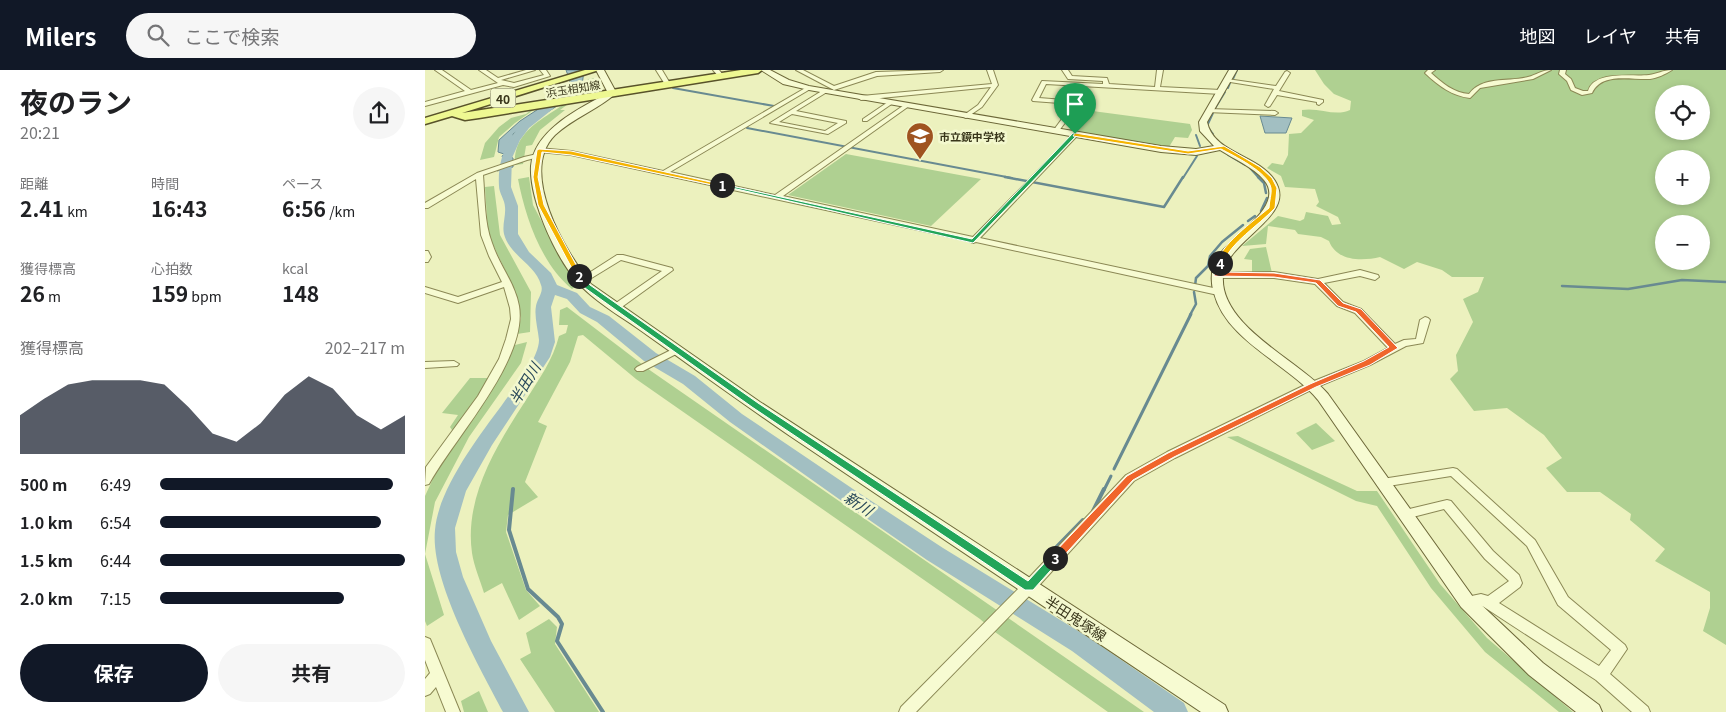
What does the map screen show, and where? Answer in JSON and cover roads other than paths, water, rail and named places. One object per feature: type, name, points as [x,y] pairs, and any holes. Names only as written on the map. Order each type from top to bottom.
[{"type":"main road","name":"浜玉相知線","points":[[425,121],[594,70]]},
{"type":"main road","name":"浜玉相知線","points":[[452,113],[465,117],[668,85],[719,73],[758,70]]},
{"type":"street","points":[[438,70],[471,92]]},
{"type":"street","points":[[483,71],[493,70]]},
{"type":"street","points":[[497,79],[532,70]]},
{"type":"street","points":[[483,71],[503,83],[514,85],[547,76],[543,70]]},
{"type":"street","points":[[534,155],[554,133],[587,108],[611,94],[612,92],[600,70]]},
{"type":"street","points":[[659,70],[668,85]]},
{"type":"street","points":[[765,70],[786,82],[809,88],[966,116],[1188,153],[1222,147]]},
{"type":"street","points":[[799,70],[830,91]]},
{"type":"street","points":[[791,112],[844,122],[826,133],[773,123],[791,112],[830,91],[877,74],[940,70]]},
{"type":"street","points":[[990,70],[995,84]]},
{"type":"street","points":[[1065,70],[1070,78],[1105,79],[1107,86]]},
{"type":"street","points":[[1157,89],[1160,70]]},
{"type":"street","points":[[1432,70],[1428,73],[1433,78],[1447,89],[1465,96],[1470,96],[1479,87],[1540,76],[1548,70]]},
{"type":"street","points":[[1563,70],[1562,74],[1569,80],[1573,89],[1582,93],[1590,92],[1593,86],[1607,77],[1651,77],[1669,70]]},
{"type":"street","points":[[1268,105],[1269,100],[1287,73]]},
{"type":"street","points":[[1056,131],[1077,103],[1035,100],[1044,82],[1157,89],[1227,81],[1277,90],[1321,101],[1319,103]]},
{"type":"street","points":[[1227,81],[1203,122],[1204,131],[1222,147],[1258,169],[1269,179],[1274,188],[1275,197],[1266,215],[1232,244],[1222,256],[1217,274],[1218,292],[1230,314],[1245,331],[1313,386],[1334,411],[1382,483],[1467,602],[1536,669],[1592,712]]},
{"type":"street","points":[[425,104],[503,83]]},
{"type":"street","points":[[861,98],[995,84]]},
{"type":"street","points":[[966,116],[980,106],[995,84]]},
{"type":"street","points":[[664,173],[809,88]]},
{"type":"street","points":[[425,94],[435,101]]},
{"type":"street","points":[[865,120],[890,103]]},
{"type":"street","points":[[777,198],[907,106]]},
{"type":"street","points":[[1209,112],[1275,113]]},
{"type":"street","points":[[973,241],[1075,134]]},
{"type":"street","points":[[425,206],[479,174],[492,169],[534,155],[571,153],[973,241],[1218,292]]},
{"type":"street","name":"半田鬼塚線","points":[[534,155],[541,205],[582,280],[674,351],[1027,589],[1218,712]]},
{"type":"street","points":[[425,481],[427,469],[489,386],[507,349],[515,318],[511,290],[493,259],[485,233],[479,174]]},
{"type":"street","points":[[425,253],[427,257],[425,260]]},
{"type":"street","points":[[582,280],[620,257],[669,270],[616,307]]},
{"type":"street","points":[[1217,274],[1274,275],[1318,282],[1335,276],[1360,273],[1375,277]]},
{"type":"street","points":[[1318,282],[1340,304],[1358,311],[1394,348]]},
{"type":"street","points":[[425,290],[458,300],[507,283]]},
{"type":"street","points":[[906,712],[1027,589],[1130,478],[1171,455],[1313,386],[1367,363],[1404,343],[1420,341],[1425,320]]},
{"type":"street","points":[[640,369],[674,351]]},
{"type":"street","points":[[425,365],[454,364]]},
{"type":"street","points":[[1382,483],[1453,472],[1487,505],[1517,528],[1531,542],[1563,601],[1620,649],[1601,675]]},
{"type":"street","points":[[1405,514],[1447,504],[1489,555],[1515,579],[1516,583],[1489,603]]},
{"type":"street","points":[[1467,602],[1481,599],[1489,603],[1601,675],[1643,712]]},
{"type":"street","points":[[425,643],[453,712]]},
{"type":"street","points":[[425,689],[437,675]]},
{"type":"water","points":[[566,70],[584,70],[582,86],[568,99],[513,134],[515,143],[509,152],[511,153],[506,155],[513,158],[513,167],[497,171],[504,162],[502,156],[504,154],[498,152],[499,140],[520,121],[566,91],[564,90],[570,81]]},
{"type":"water","points":[[1260,116],[1292,118],[1286,133],[1265,133]]},
{"type":"waterway","points":[[1232,81],[1237,70]]},
{"type":"waterway","points":[[1228,88],[1230,83]]},
{"type":"waterway","points":[[672,85],[673,88],[774,106]]},
{"type":"waterway","points":[[1214,110],[1225,92]]},
{"type":"waterway","name":"半田川","points":[[549,108],[525,126],[515,139],[506,158],[505,187],[512,206],[511,234],[524,255],[546,276],[550,288]]},
{"type":"waterway","points":[[1213,113],[1207,126],[1213,134]]},
{"type":"waterway","points":[[748,125],[747,128],[1012,178]]},
{"type":"waterway","points":[[1196,135],[1200,146]]},
{"type":"waterway","points":[[1228,155],[1245,165]]},
{"type":"waterway","points":[[1183,178],[1197,156]]},
{"type":"waterway","points":[[1250,168],[1259,178]]},
{"type":"waterway","points":[[1005,177],[1164,207],[1183,177]]},
{"type":"waterway","points":[[1259,178],[1264,183],[1266,193]]},
{"type":"waterway","points":[[1261,211],[1267,198]]},
{"type":"waterway","points":[[1248,221],[1255,216]]},
{"type":"waterway","points":[[1195,286],[1196,278],[1208,266],[1210,256],[1222,242],[1243,225]]},
{"type":"waterway","points":[[1562,286],[1628,289],[1682,280],[1726,282]]},
{"type":"waterway","name":"半田川","points":[[516,712],[481,646],[452,577],[445,552],[445,528],[456,491],[485,441],[523,388],[542,357],[547,342],[543,307],[550,288]]},
{"type":"waterway","name":"新川","points":[[550,288],[572,296],[585,310],[603,319],[650,357],[689,380],[736,418],[846,494],[935,554],[1080,644],[1175,712]]},
{"type":"waterway","points":[[1190,315],[1196,304],[1194,292]]},
{"type":"waterway","points":[[1114,469],[1191,314]]},
{"type":"waterway","points":[[1104,490],[1111,476]]},
{"type":"waterway","points":[[513,489],[509,530],[528,589],[558,617],[562,624],[557,641],[603,712]]},
{"type":"waterway","points":[[1093,511],[1104,489]]},
{"type":"waterway","points":[[1045,559],[1083,520]]},
{"type":"place","name":"市立鏡中学校","points":[[920,160]]}]
